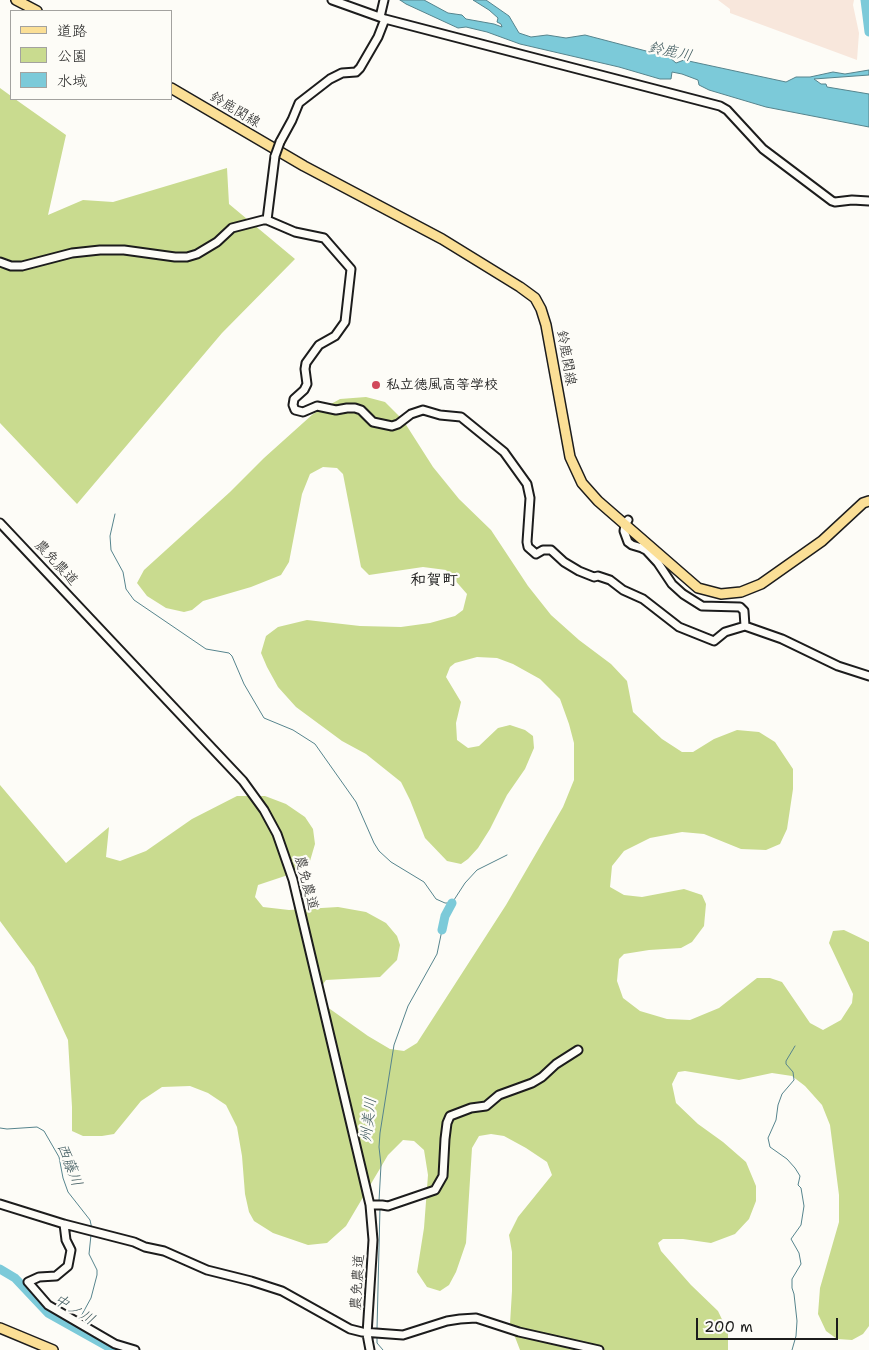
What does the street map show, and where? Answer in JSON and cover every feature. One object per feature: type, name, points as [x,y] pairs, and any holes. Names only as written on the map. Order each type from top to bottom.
[{"type":"main road","points":[[16,0],[35,10]]},
{"type":"main road","name":"鈴鹿関線","points":[[172,89],[304,166],[442,239],[520,286],[535,298],[546,325],[570,458],[582,483],[598,501],[627,522],[698,588],[722,594],[741,592],[761,584],[822,540],[863,503],[869,501]]},
{"type":"main road","points":[[0,1328],[53,1350]]},
{"type":"street","points":[[332,0],[382,16],[720,106],[727,110],[762,150],[832,202],[869,201]]},
{"type":"street","points":[[267,220],[275,156],[299,103],[330,79],[342,73],[356,72],[360,68],[378,37],[384,0]]},
{"type":"street","points":[[0,262],[11,266],[22,266],[64,254],[100,250],[124,250],[175,258],[187,257],[197,254],[217,242],[232,228],[267,220],[286,229],[324,238],[351,268],[345,322],[338,333],[319,345],[306,363],[307,384],[304,390],[294,399],[293,405],[295,410],[303,412],[317,406],[336,410],[355,408],[361,410],[373,422],[392,426],[395,426],[411,414],[423,410],[440,415],[461,417],[504,452],[527,484],[530,498],[527,544],[536,554],[542,550],[551,550],[564,562],[579,571],[594,577],[598,576],[610,580],[623,590],[642,599],[679,627],[714,641],[725,632],[745,626],[782,640],[838,666],[869,676]]},
{"type":"street","points":[[627,522],[625,537],[628,542],[646,550],[658,563],[672,584],[683,594],[702,606],[740,607],[744,611],[745,626]]},
{"type":"street","name":"農免農道","points":[[0,523],[237,774],[264,810],[277,834],[293,880],[376,1205],[372,1222],[373,1258],[370,1350]]},
{"type":"street","points":[[376,1205],[395,1205],[435,1190],[439,1186],[443,1176],[445,1139],[450,1116],[471,1108],[486,1106],[499,1095],[532,1083],[578,1050]]},
{"type":"street","points":[[0,1204],[64,1224],[164,1251],[214,1272],[282,1291],[350,1329],[370,1334],[404,1335],[447,1321],[476,1318],[519,1332],[599,1350]]},
{"type":"street","points":[[64,1224],[66,1240],[71,1250],[68,1266],[56,1276],[39,1277],[28,1282],[48,1305],[115,1344],[135,1350]]},
{"type":"shaded area","points":[[718,0],[854,0],[853,5],[859,33],[857,60],[730,13],[730,9]]},
{"type":"green space","points":[[0,88],[10,95],[10,100],[16,100],[66,135],[48,215],[83,200],[113,202],[227,168],[229,204],[295,259],[222,333],[77,504],[0,423]]},
{"type":"green space","points":[[366,397],[385,402],[403,420],[433,467],[459,499],[491,530],[528,586],[551,615],[579,640],[611,664],[627,681],[633,712],[662,739],[682,752],[693,752],[714,739],[737,730],[759,732],[775,742],[793,769],[793,789],[787,829],[780,844],[766,850],[741,849],[704,834],[682,832],[650,838],[624,851],[612,866],[610,887],[624,895],[642,897],[684,889],[702,895],[706,904],[704,926],[692,942],[681,948],[624,954],[619,959],[617,981],[623,998],[640,1011],[667,1019],[690,1020],[719,1008],[757,978],[770,978],[782,982],[810,1023],[823,1030],[841,1020],[852,1003],[853,994],[829,943],[833,931],[844,930],[869,942],[869,1326],[863,1334],[852,1340],[837,1339],[826,1331],[818,1314],[820,1288],[839,1222],[839,1195],[830,1125],[822,1105],[805,1086],[792,1076],[772,1073],[739,1080],[685,1071],[678,1072],[672,1084],[676,1103],[698,1124],[746,1162],[756,1186],[756,1201],[749,1219],[735,1234],[711,1243],[683,1239],[663,1239],[658,1243],[661,1251],[691,1285],[718,1311],[728,1332],[728,1350],[520,1350],[510,1324],[512,1252],[509,1235],[518,1217],[552,1175],[547,1162],[504,1136],[491,1134],[479,1136],[472,1148],[466,1243],[456,1272],[449,1285],[440,1291],[427,1287],[417,1272],[424,1228],[428,1175],[424,1150],[414,1141],[403,1140],[388,1155],[346,1226],[327,1243],[308,1245],[273,1233],[254,1221],[249,1212],[245,1194],[242,1156],[237,1127],[226,1105],[208,1093],[190,1086],[162,1087],[141,1101],[114,1134],[83,1136],[72,1131],[68,1040],[34,967],[0,921],[0,785],[66,863],[109,827],[106,857],[120,861],[146,851],[192,819],[237,796],[265,796],[286,804],[305,817],[313,829],[315,844],[310,861],[297,872],[258,885],[255,897],[263,907],[289,910],[338,907],[366,912],[386,923],[397,936],[400,945],[397,960],[380,977],[326,980],[321,987],[323,1004],[390,1049],[404,1051],[417,1043],[506,905],[563,807],[574,780],[574,743],[569,724],[560,699],[540,679],[513,664],[497,658],[477,657],[455,663],[450,667],[446,677],[461,702],[456,723],[457,740],[468,748],[479,746],[498,728],[510,725],[525,730],[533,736],[534,748],[525,769],[507,795],[478,848],[461,864],[447,861],[425,838],[401,782],[366,754],[342,741],[296,707],[278,687],[261,653],[266,636],[278,627],[307,620],[360,626],[401,627],[430,623],[455,616],[463,610],[467,594],[446,570],[423,567],[369,575],[361,567],[343,474],[337,468],[323,467],[310,474],[302,494],[289,562],[281,575],[251,587],[203,601],[192,610],[184,612],[166,608],[147,596],[137,583],[144,570],[313,414],[340,399]]},
{"type":"water","points":[[400,0],[424,0],[448,13],[462,15],[466,19],[502,27],[497,22],[498,18],[473,0],[486,0],[509,16],[519,33],[531,37],[547,35],[566,38],[585,35],[669,57],[676,63],[684,60],[786,82],[796,77],[810,77],[833,72],[845,74],[869,70],[869,75],[814,79],[821,84],[826,84],[827,87],[869,94],[869,127],[766,107],[709,90],[699,85],[698,80],[682,74],[672,72],[671,79],[660,79],[619,67],[520,44],[487,32],[466,27],[458,28]]},
{"type":"waterway","points":[[865,0],[869,32]]},
{"type":"waterway","points":[[115,514],[110,536],[111,550],[123,572],[126,589],[134,600],[206,649],[229,653],[232,656],[244,684],[264,718],[293,730],[315,744],[356,802],[379,851],[391,862],[424,882],[436,899],[445,903],[452,903],[465,883],[477,870],[507,855]]},
{"type":"waterway","name":"州美川","points":[[442,930],[445,916],[452,903]]},
{"type":"waterway","name":"州美川","points":[[379,1201],[380,1133],[394,1045],[408,1006],[437,954],[442,930]]},
{"type":"waterway","points":[[792,1350],[796,1336],[797,1321],[792,1279],[801,1264],[799,1253],[791,1239],[801,1225],[804,1206],[801,1188],[798,1185],[800,1176],[787,1159],[770,1147],[768,1138],[776,1120],[782,1094],[794,1080],[793,1072],[786,1064],[786,1061],[795,1046]]},
{"type":"waterway","name":"西藤川","points":[[0,1128],[37,1127],[44,1131],[59,1157],[68,1192],[90,1220],[92,1229]]},
{"type":"waterway","name":"州美川","points":[[377,1329],[380,1208]]},
{"type":"waterway","name":"西藤川","points":[[79,1320],[91,1298],[97,1275],[97,1270],[89,1254],[91,1235]]},
{"type":"waterway","name":"中ノ川","points":[[0,1269],[15,1278],[48,1313],[114,1350]]},
{"type":"waterway","name":"州美川","points":[[377,1335],[377,1343],[383,1350]]},
{"type":"place","name":"私立徳風高等学校","points":[[376,385]]},
{"type":"district","name":"和賀町","points":[[434,581]]},
{"type":"water label","name":"鈴鹿川","points":[[670,52]]}]
